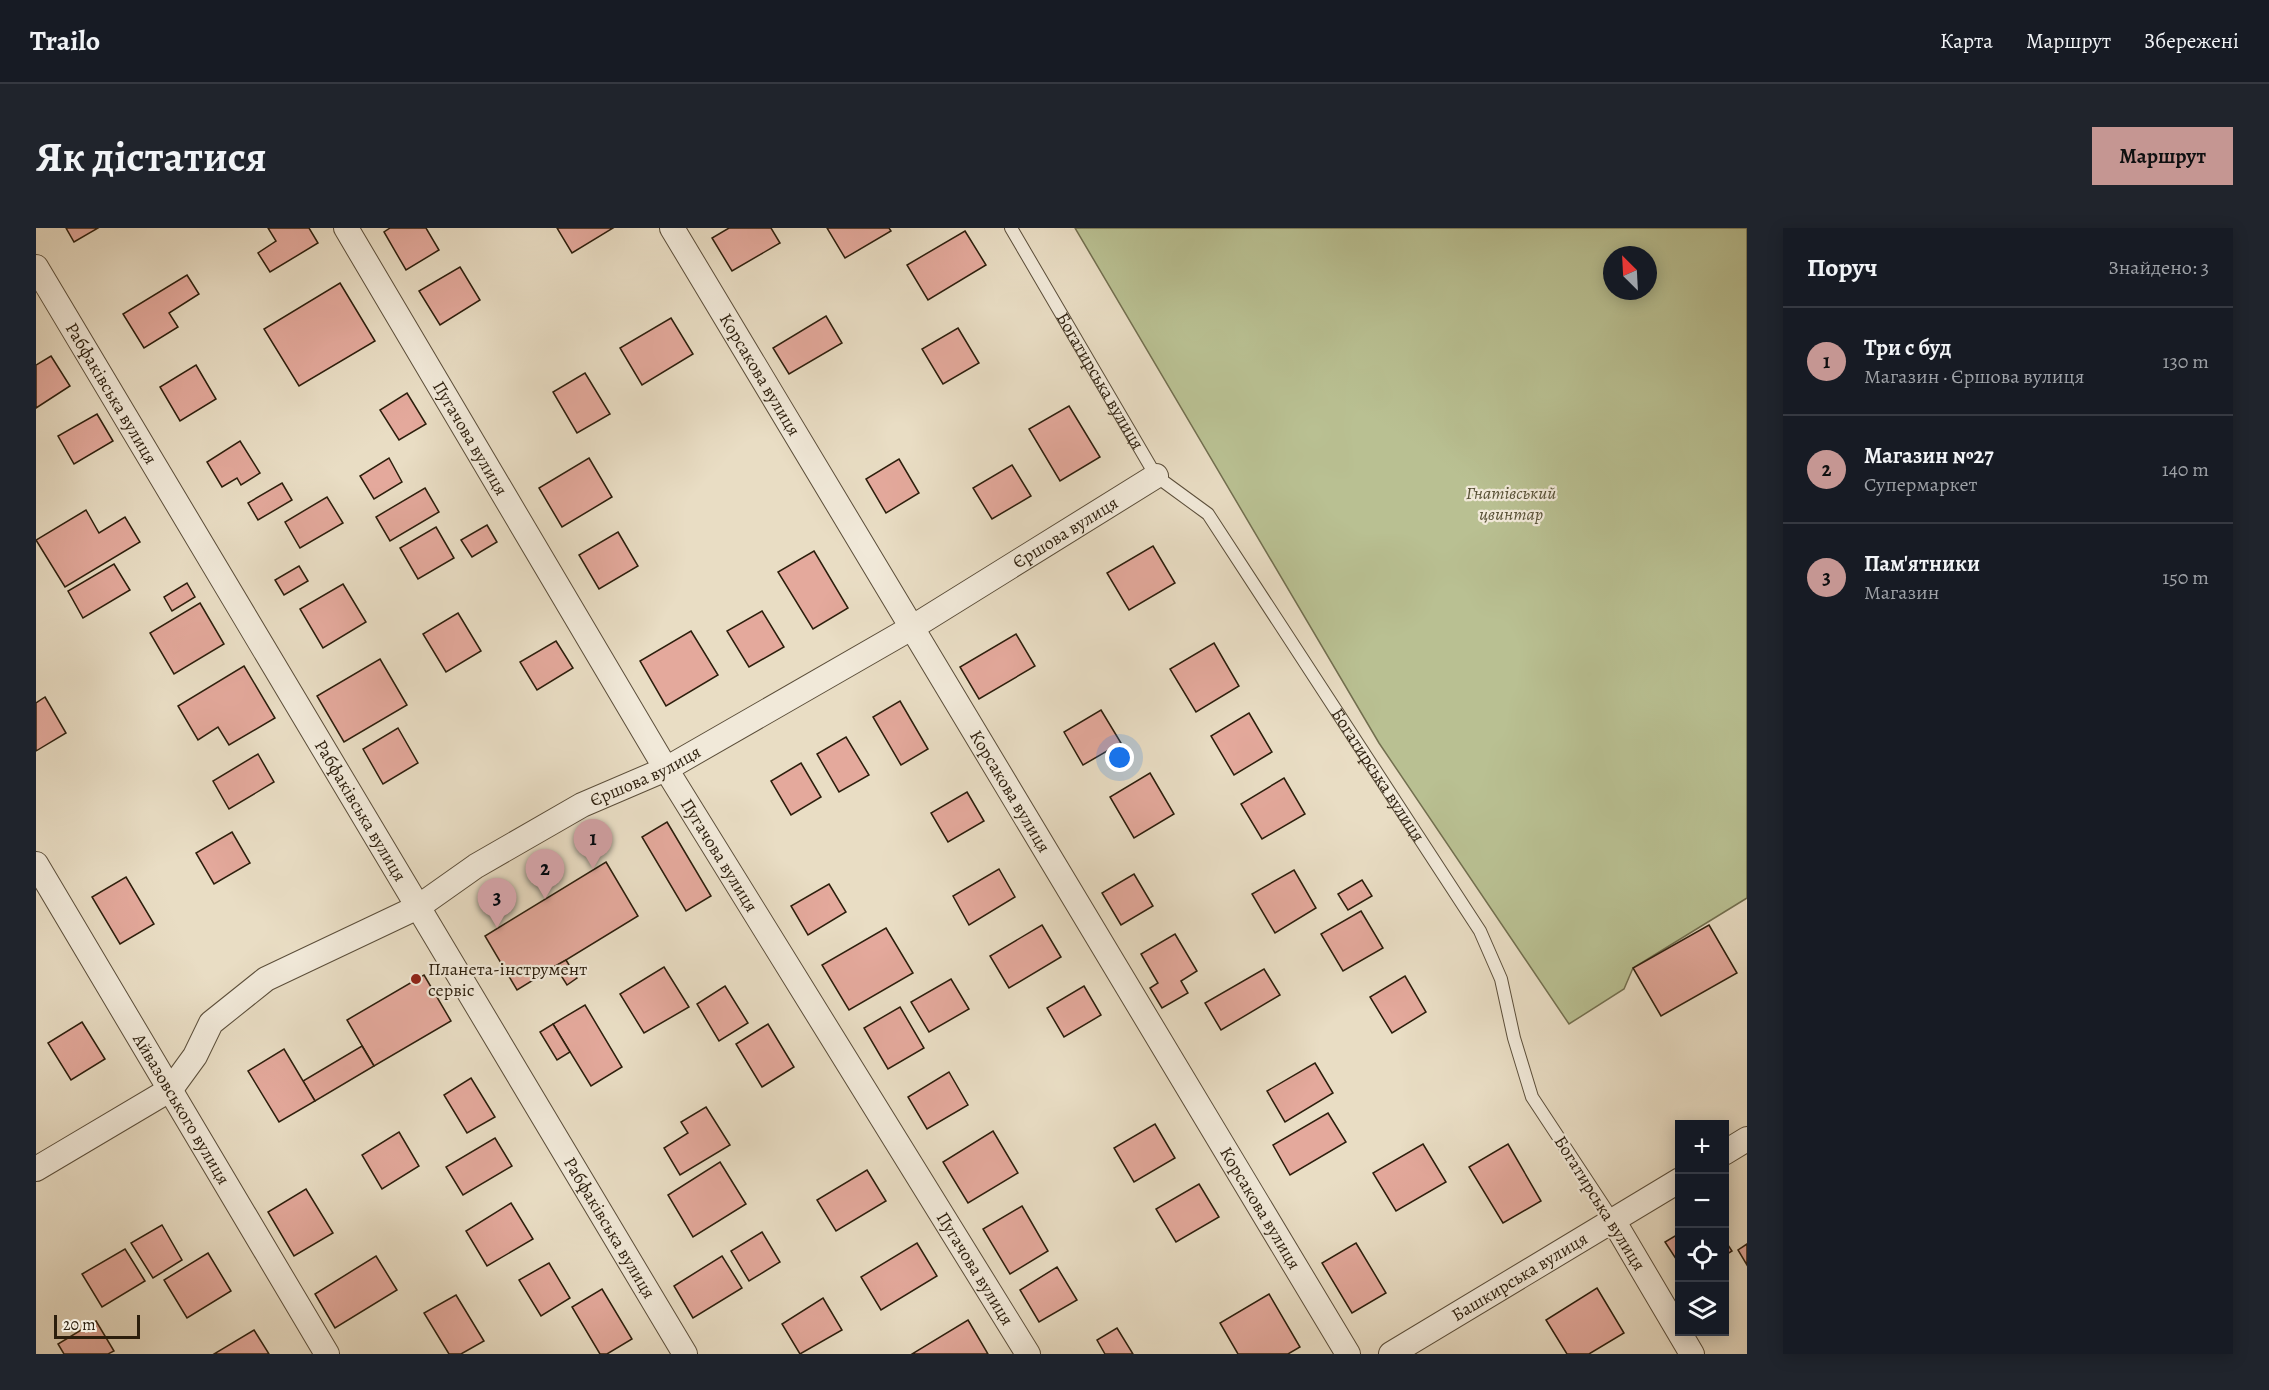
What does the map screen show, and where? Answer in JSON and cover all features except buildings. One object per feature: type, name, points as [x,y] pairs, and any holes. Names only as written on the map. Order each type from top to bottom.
[{"type":"street","name":"Пугачова вулиця","points":[[346,228],[666,769],[1028,1354]]},
{"type":"street","name":"Корсакова вулиця","points":[[672,228],[1348,1354]]},
{"type":"street","name":"Рабфаківська вулиця","points":[[36,267],[685,1354]]},
{"type":"street","name":"Єршова вулиця","points":[[36,1168],[171,1089],[195,1056],[211,1023],[266,979],[418,907],[477,866],[582,806],[666,769],[913,627],[1156,476]]},
{"type":"street","name":"Айвазовського вулиця","points":[[36,864],[327,1354]]},
{"type":"street","points":[[1729,1150],[1747,1139]]},
{"type":"street","name":"Башкирська вулиця","points":[[1391,1354],[1675,1183]]},
{"type":"street","name":"Богатирська вулиця","points":[[1613,1220],[1692,1354]]},
{"type":"lane","name":"Богатирська вулиця","points":[[1011,228],[1156,476],[1208,514],[1480,931],[1501,979],[1514,1038],[1532,1097],[1613,1220]]},
{"type":"green space","name":"Гнатівський цвинтар","points":[[1075,228],[1747,228],[1747,898],[1633,968],[1624,989],[1569,1024],[1379,743]]},
{"type":"place","name":"Три с буд","points":[[593,869]]},
{"type":"place","name":"Магазин №27","points":[[545,899]]},
{"type":"place","name":"Пам'ятники","points":[[497,928]]},
{"type":"place","name":"Планета-інструмент сервіс","points":[[416,979]]}]
